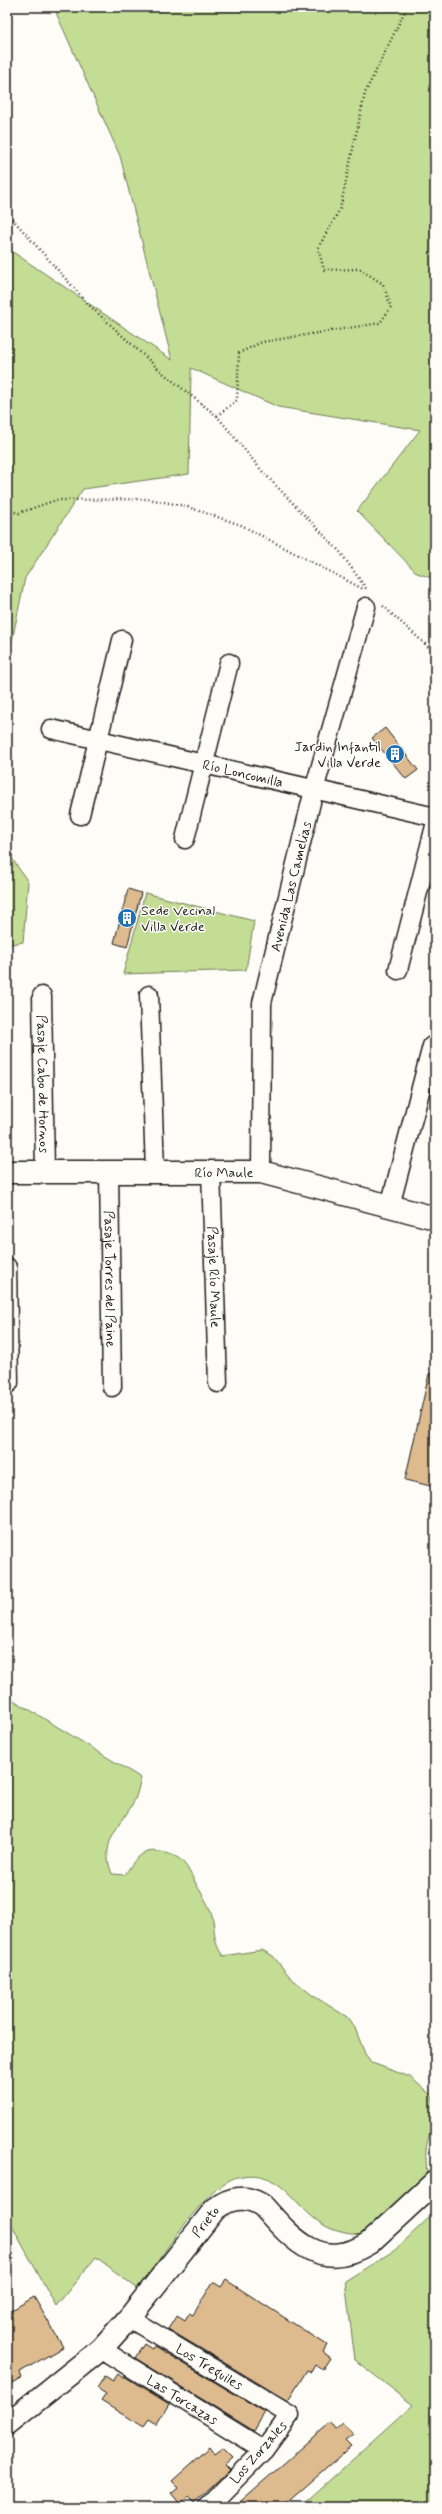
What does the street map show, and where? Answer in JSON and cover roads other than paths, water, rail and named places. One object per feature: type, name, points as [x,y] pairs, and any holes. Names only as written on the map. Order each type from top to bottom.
[{"type":"street","name":"Avenida Las Camelias","points":[[261,1172],[262,1003],[314,790],[368,600]]},
{"type":"street","points":[[80,815],[96,741],[122,640]]},
{"type":"street","points":[[185,839],[229,663]]},
{"type":"street","name":"Río Loncomilla","points":[[51,729],[96,741],[204,764],[435,818]]},
{"type":"street","points":[[398,970],[435,826]]},
{"type":"street","points":[[149,995],[155,1171]]},
{"type":"street","name":"Pasaje Cabo de Hornos","points":[[42,996],[45,1172]]},
{"type":"street","points":[[390,1206],[432,1046]]},
{"type":"street","name":"Pasaje Torres del Paine","points":[[109,1171],[112,1387]]},
{"type":"street","name":"Pasaje Río Maule","points":[[211,1171],[218,1383]]},
{"type":"street","name":"Río Maule","points":[[7,1172],[261,1172],[435,1218]]},
{"type":"street","points":[[7,1267],[9,1383]]},
{"type":"street","name":"Prieto","points":[[7,2424],[100,2349],[129,2318],[209,2216],[222,2203],[240,2198],[257,2202],[264,2206],[298,2243],[319,2253],[340,2254],[360,2249],[369,2244],[435,2182]]},
{"type":"street","name":"Los Treguiles","points":[[129,2318],[290,2415]]},
{"type":"street","name":"Las Torcazas","points":[[100,2349],[264,2450]]},
{"type":"street","name":"Los Zorzales","points":[[208,2507],[264,2450],[290,2415]]},
{"type":"place","name":"Jardin Infantil Villa Verde","points":[[395,754]]},
{"type":"place","name":"Sede Vecinal Villa Verde","points":[[127,918]]}]
